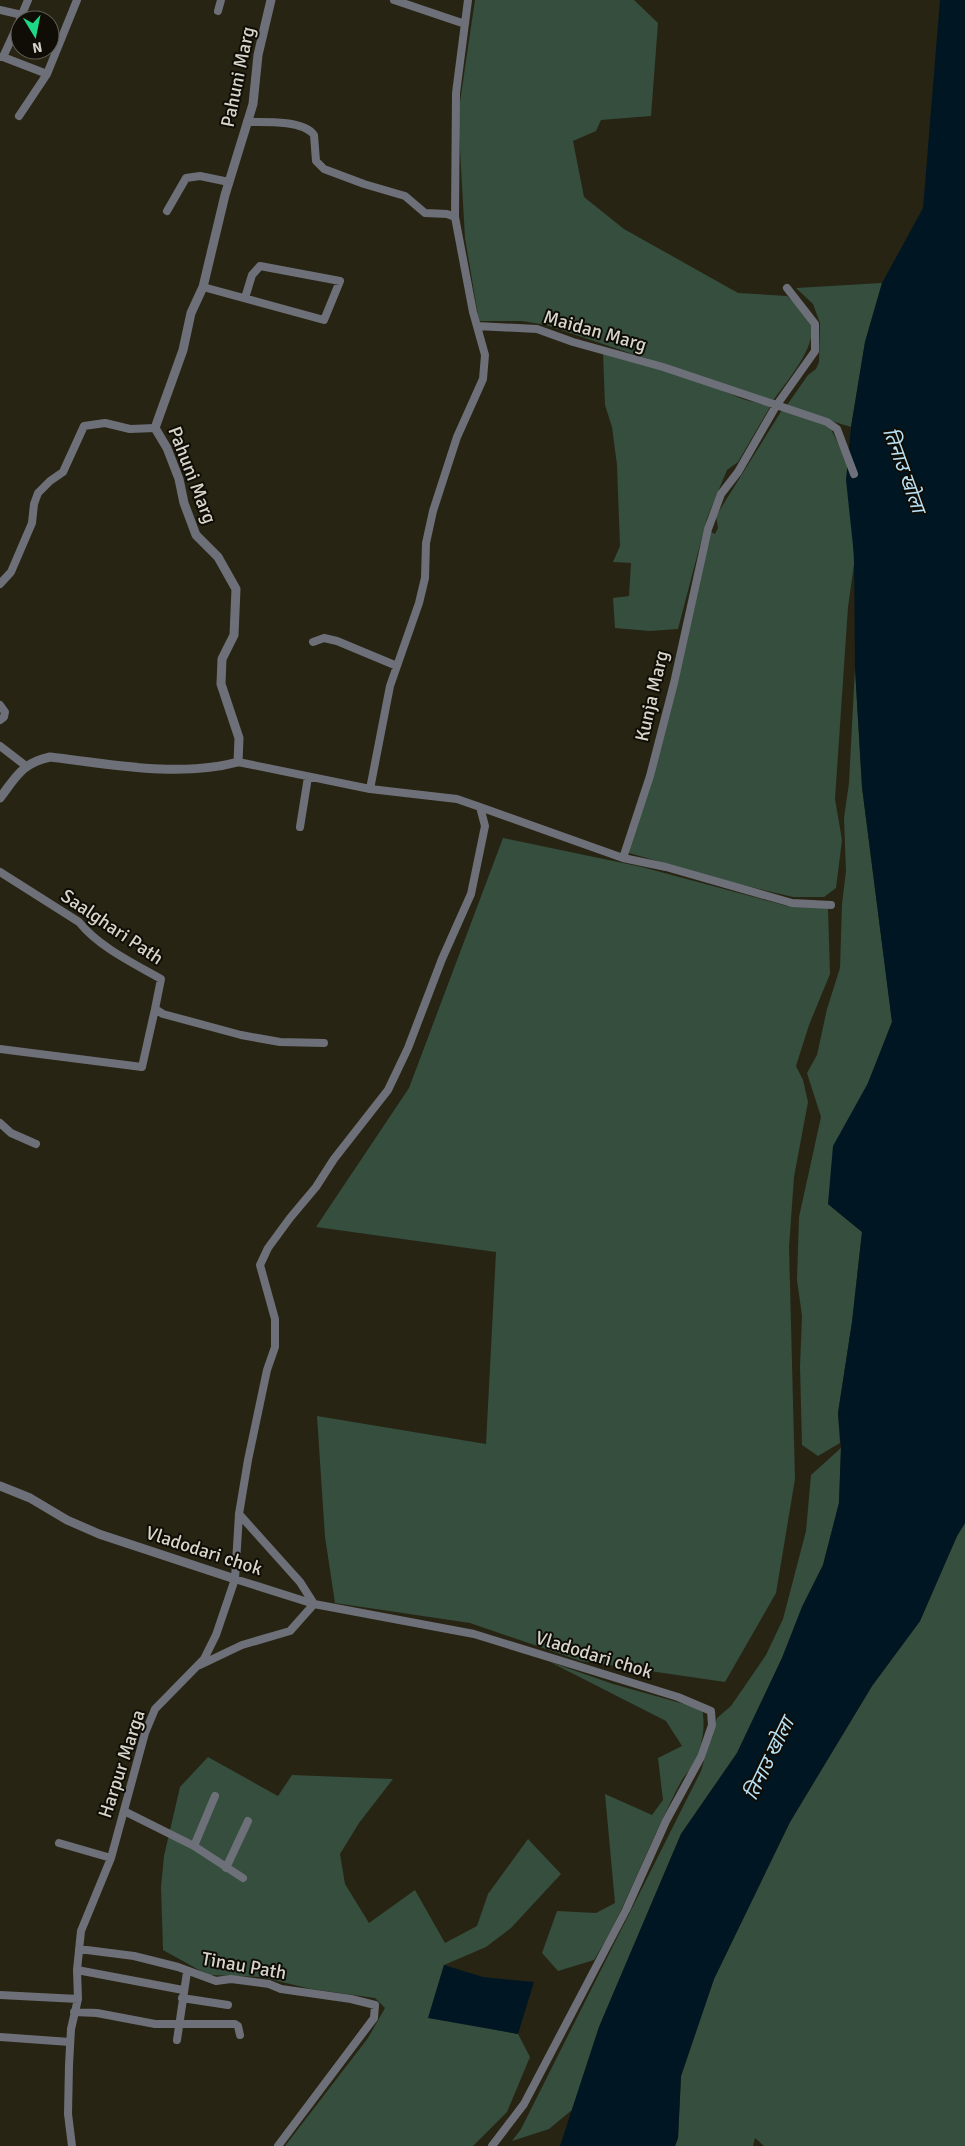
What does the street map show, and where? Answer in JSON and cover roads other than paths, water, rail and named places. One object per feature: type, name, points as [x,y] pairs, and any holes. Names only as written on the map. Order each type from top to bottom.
[{"type":"street","points":[[19,116],[47,74],[77,0]]},
{"type":"street","points":[[218,11],[221,0]]},
{"type":"street","name":"Pahuni Marg","points":[[238,762],[239,738],[221,684],[222,659],[234,635],[236,589],[218,557],[196,535],[184,503],[179,479],[167,448],[155,428],[183,350],[191,313],[203,287],[229,182],[253,104],[258,55],[271,0]]},
{"type":"street","points":[[394,0],[465,24]]},
{"type":"street","points":[[370,789],[385,708],[397,666],[419,603],[425,578],[426,543],[446,467],[483,379],[485,354],[477,326],[455,218],[456,93],[468,0]]},
{"type":"street","points":[[10,41],[2,57],[47,74]]},
{"type":"street","points":[[247,122],[275,123],[306,128],[314,135],[316,161],[324,169],[364,184],[405,196],[425,213],[447,214],[455,218]]},
{"type":"street","points":[[168,211],[186,178],[200,176],[229,182]]},
{"type":"street","points":[[203,287],[324,320],[340,281],[260,266],[255,269],[245,298]]},
{"type":"street","points":[[787,288],[815,324],[815,351],[776,406],[827,422],[837,429],[854,474]]},
{"type":"street","name":"Maidan Marg","points":[[477,326],[537,329],[701,380],[776,406]]},
{"type":"street","name":"Kunja Marg","points":[[623,858],[652,768],[674,683],[708,529],[721,494],[738,472],[776,406]]},
{"type":"street","points":[[0,584],[11,572],[32,523],[34,504],[38,493],[63,472],[84,426],[105,423],[130,429],[155,428]]},
{"type":"street","points":[[313,642],[324,638],[337,641],[397,666]]},
{"type":"street","points":[[0,705],[5,712],[4,717],[0,720]]},
{"type":"street","points":[[0,746],[26,766]]},
{"type":"street","points":[[0,798],[26,766],[35,760],[50,757],[143,767],[186,769],[215,768],[238,762],[308,778],[370,789],[457,799],[623,858],[666,867],[792,903],[831,905]]},
{"type":"street","points":[[300,827],[308,778]]},
{"type":"street","name":"Harpur Marga","points":[[72,2146],[68,2114],[70,2042],[74,2012],[78,2000],[77,1970],[81,1931],[111,1858],[145,1733],[155,1709],[204,1659],[216,1635],[235,1579],[239,1514],[258,1411],[275,1347],[276,1330],[260,1265],[268,1248],[284,1226],[388,1090],[408,1048],[442,958],[470,894],[485,826],[480,807]]},
{"type":"street","name":"Saalghari Path","points":[[0,872],[79,922],[88,933],[102,943],[161,979],[155,1009]]},
{"type":"street","points":[[0,1049],[142,1067],[155,1009],[163,1014],[241,1035],[280,1042],[324,1043]]},
{"type":"street","points":[[0,1123],[11,1133],[36,1144]]},
{"type":"street","name":"Vladodari chok","points":[[0,1486],[30,1498],[68,1520],[99,1534],[235,1579],[314,1604],[474,1634],[678,1697],[711,1711],[712,1725],[701,1758],[666,1821],[626,1910],[524,2104],[492,2146]]},
{"type":"street","points":[[195,1668],[242,1644],[290,1631],[314,1604],[300,1582],[239,1514]]},
{"type":"street","points":[[194,1846],[216,1796]]},
{"type":"street","points":[[124,1811],[194,1846],[243,1878]]},
{"type":"street","points":[[226,1868],[248,1821]]},
{"type":"street","points":[[59,1843],[111,1858]]},
{"type":"street","name":"Tinau Path","points":[[78,1949],[134,1956],[178,1967],[187,1972],[216,1981],[231,1979],[268,1984],[282,1989],[351,1999],[375,2006],[374,2018],[278,2146]]},
{"type":"street","name":"Tinau Path","points":[[77,1970],[228,2005]]},
{"type":"street","points":[[177,2040],[177,2024],[187,1972]]},
{"type":"street","points":[[0,1995],[78,2000]]},
{"type":"street","points":[[74,2012],[97,2013],[155,2024],[235,2024],[238,2026],[240,2035]]},
{"type":"street","points":[[0,2037],[70,2042]]},
{"type":"water","name":"तिनाउ खोला","points":[[940,0],[965,0],[965,1523],[957,1536],[920,1621],[872,1686],[790,1822],[714,1979],[681,2076],[678,2138],[675,2146],[560,2146],[599,2027],[681,1834],[737,1753],[782,1658],[802,1607],[823,1565],[839,1503],[841,1448],[838,1413],[852,1322],[862,1232],[828,1204],[833,1146],[868,1083],[892,1022],[862,787],[855,668],[854,555],[846,480],[851,427],[865,342],[882,283],[923,208]]},
{"type":"water","points":[[444,1965],[483,1977],[534,1982],[518,2034],[428,2018]]}]
